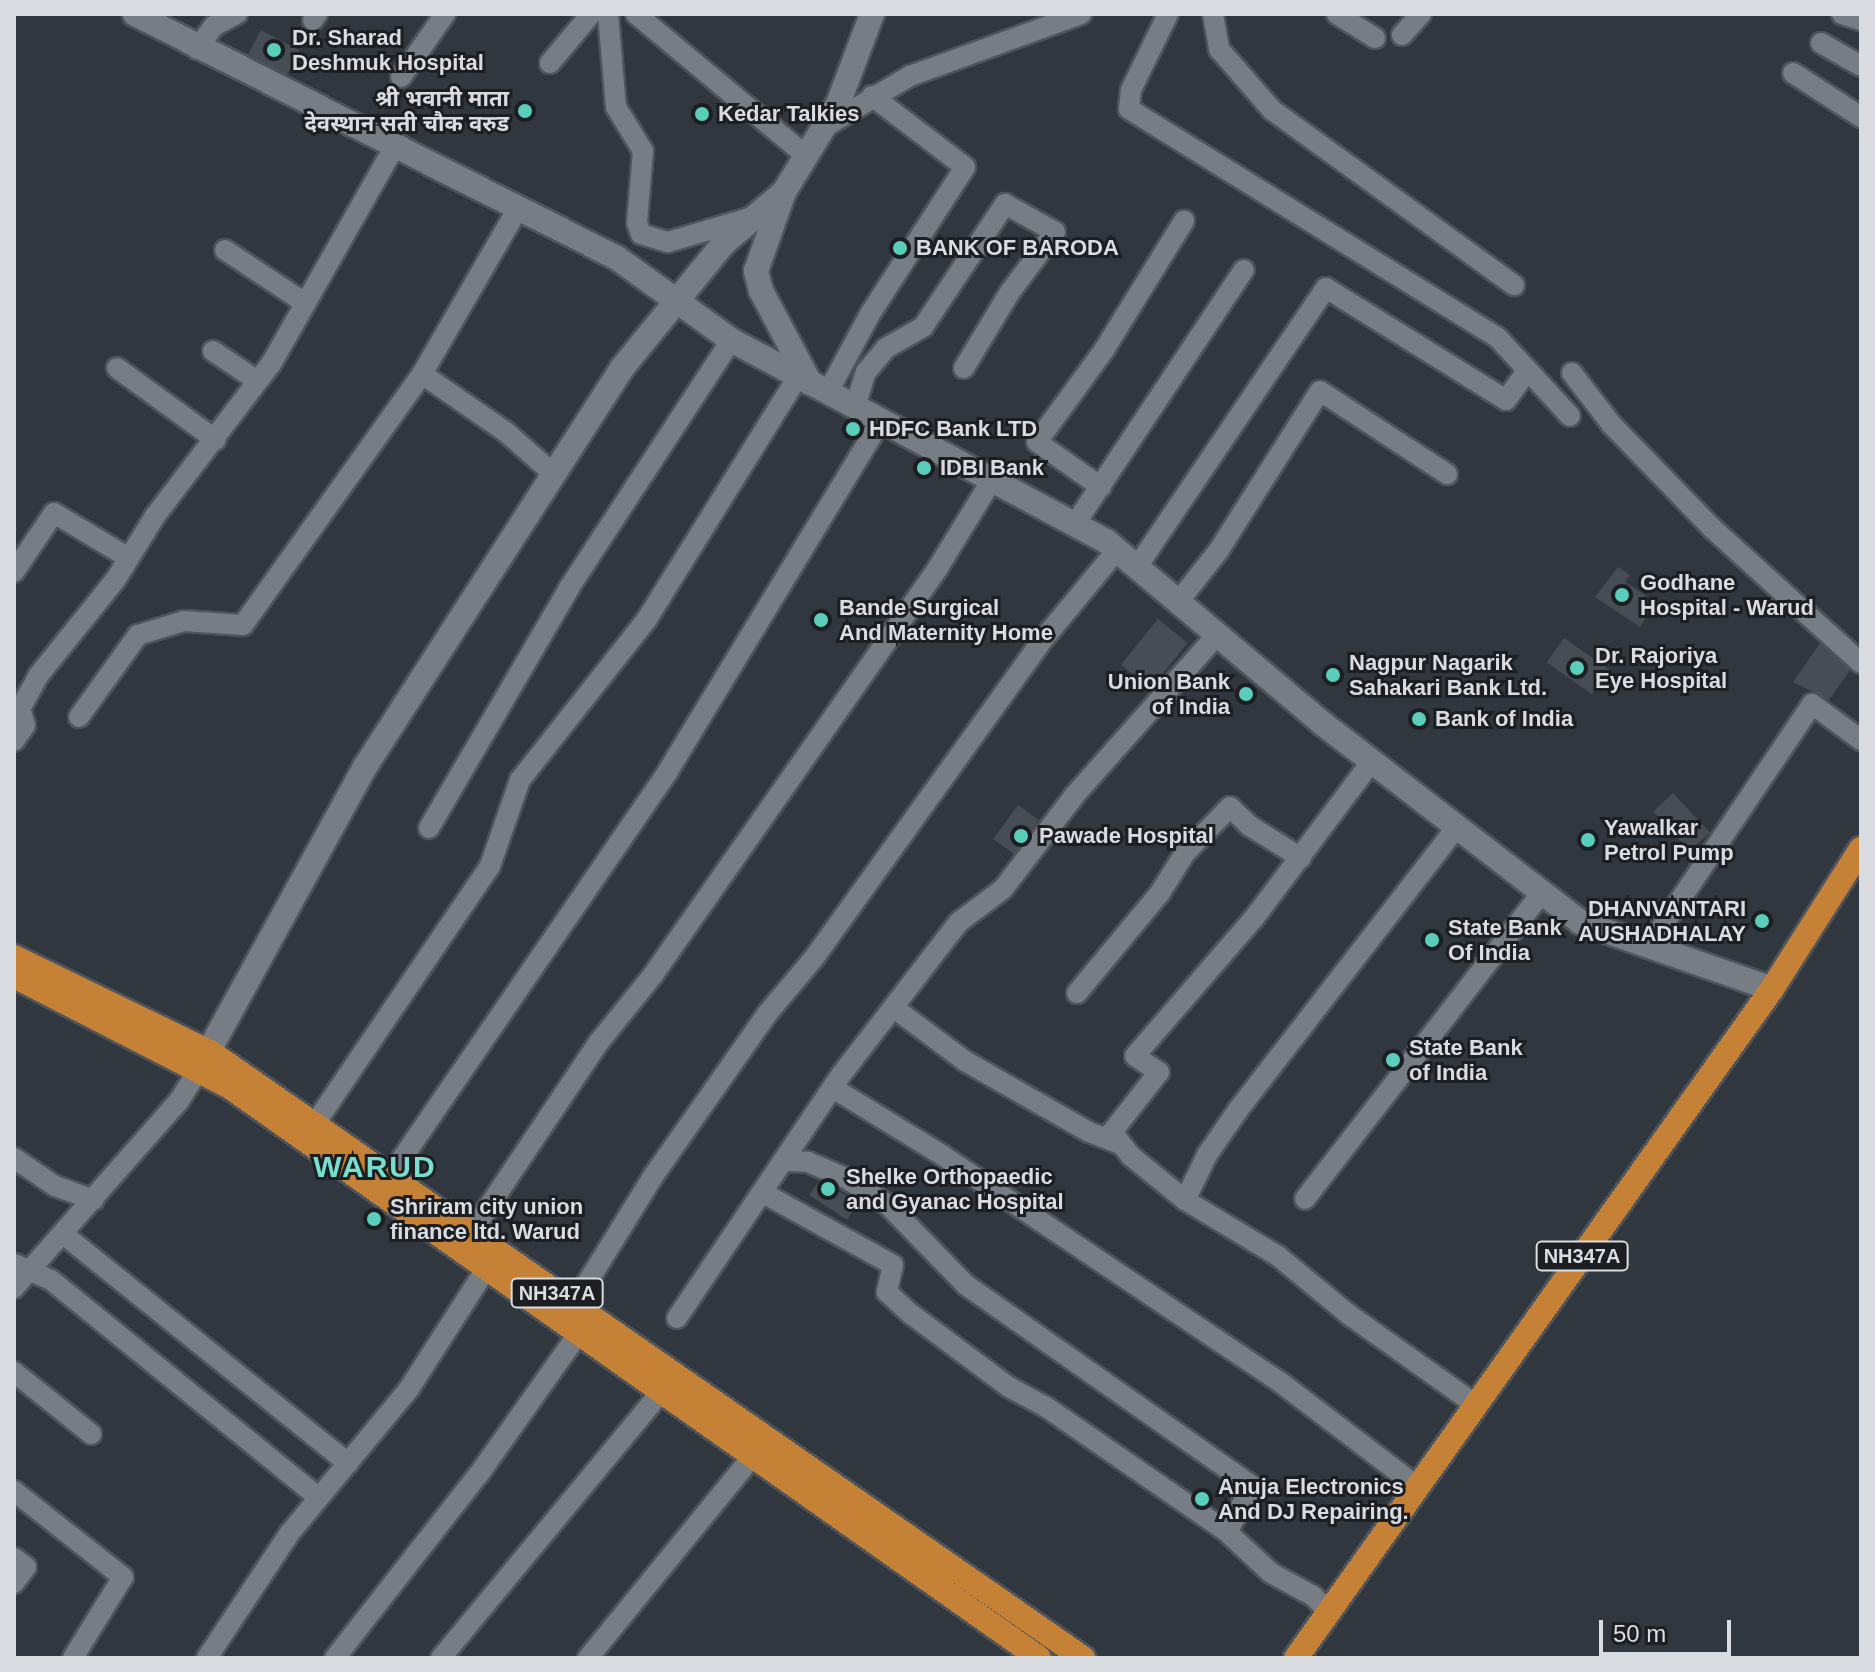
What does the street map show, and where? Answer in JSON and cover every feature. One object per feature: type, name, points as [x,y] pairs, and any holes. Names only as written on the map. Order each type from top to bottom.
[{"type":"highway","name":"NH347A","points":[[1296,1658],[1772,989],[1861,849]]},
{"type":"highway","name":"NH347A","points":[[14,957],[205,1060],[314,1125],[471,1233],[492,1260],[582,1318],[669,1383],[1083,1658]]},
{"type":"highway","points":[[14,976],[205,1060],[492,1260]]},
{"type":"highway","points":[[761,1446],[1039,1658]]},
{"type":"street","points":[[135,14],[197,49],[396,144],[617,258],[731,340],[1075,524],[1117,550],[1372,761],[1580,922],[1772,989]]},
{"type":"street","points":[[197,49],[214,26],[237,14]]},
{"type":"street","points":[[401,77],[445,14]]},
{"type":"street","points":[[550,63],[591,14]]},
{"type":"street","points":[[608,14],[616,107],[643,151],[637,223],[641,234],[668,242],[757,215]]},
{"type":"street","points":[[636,14],[805,155]]},
{"type":"street","points":[[812,384],[792,340],[761,291],[756,271],[784,192],[844,90],[872,14]]},
{"type":"street","points":[[823,128],[872,96],[1081,14]]},
{"type":"street","points":[[1168,14],[1144,55],[1131,90],[1129,109],[1486,330],[1570,416]]},
{"type":"street","points":[[1213,14],[1219,49],[1272,110],[1514,285]]},
{"type":"street","points":[[1337,14],[1375,38]]},
{"type":"street","points":[[1402,35],[1421,14]]},
{"type":"street","points":[[1842,14],[1861,20]]},
{"type":"street","points":[[1821,43],[1861,66]]},
{"type":"street","points":[[1793,73],[1861,117]]},
{"type":"street","points":[[314,1125],[490,866],[520,780],[647,619],[812,384],[870,314],[965,167],[872,96]]},
{"type":"street","points":[[14,741],[25,725],[20,709],[38,676],[216,440],[305,303],[396,144]]},
{"type":"street","points":[[14,1288],[22,1268],[63,1234],[94,1200],[205,1060],[365,767],[622,368],[674,298],[784,192]]},
{"type":"street","points":[[855,407],[866,372],[886,348],[923,327],[1005,204],[1055,232],[1010,292],[964,368]]},
{"type":"street","points":[[79,717],[138,635],[184,621],[243,625],[422,374],[519,207]]},
{"type":"street","points":[[1101,487],[1037,442],[1104,350],[1184,221]]},
{"type":"street","points":[[225,250],[305,303]]},
{"type":"street","points":[[1075,524],[1244,270]]},
{"type":"street","points":[[1137,567],[1326,288],[1506,400],[1528,370]]},
{"type":"street","points":[[429,828],[569,588],[731,340]]},
{"type":"street","points":[[213,351],[256,380]]},
{"type":"street","points":[[117,368],[216,440]]},
{"type":"street","points":[[1572,373],[1612,425],[1712,528],[1861,663]]},
{"type":"street","points":[[422,374],[506,432],[555,475]]},
{"type":"street","points":[[1178,602],[1219,550],[1320,391],[1447,474]]},
{"type":"street","points":[[390,1176],[668,771],[881,421]]},
{"type":"street","points":[[471,1233],[599,1042],[653,975],[939,566],[992,480]]},
{"type":"street","points":[[14,572],[54,513],[129,558]]},
{"type":"street","points":[[335,1658],[479,1474],[582,1318],[654,1175],[767,1014],[814,958],[1048,631],[1117,550]]},
{"type":"street","points":[[677,1318],[765,1194],[833,1088],[959,922],[1003,889],[1074,796],[1217,635]]},
{"type":"street","points":[[1649,946],[1812,704],[1861,740]]},
{"type":"street","points":[[1372,761],[1301,858],[1135,1056],[1159,1072],[1112,1132],[1121,1144],[1185,1200],[1278,1256],[1476,1405]]},
{"type":"street","points":[[1077,993],[1160,893],[1185,853],[1230,807],[1267,839],[1301,858]]},
{"type":"street","points":[[1185,1200],[1207,1155],[1238,1110],[1457,827]]},
{"type":"street","points":[[1305,1199],[1542,892]]},
{"type":"street","points":[[894,1008],[965,1061],[1089,1132],[1121,1144]]},
{"type":"street","points":[[833,1088],[1280,1382],[1418,1487]]},
{"type":"street","points":[[14,1158],[55,1186],[94,1200]]},
{"type":"street","points":[[785,1161],[808,1162],[832,1172],[888,1205],[966,1285],[1252,1486],[1227,1532]]},
{"type":"street","points":[[765,1194],[893,1265],[887,1292],[911,1314],[1009,1387],[1046,1407],[1227,1532],[1271,1573],[1313,1596],[1329,1612]]},
{"type":"street","points":[[63,1234],[348,1463]]},
{"type":"street","points":[[207,1658],[318,1497],[409,1389],[492,1260]]},
{"type":"street","points":[[22,1268],[51,1280],[318,1497]]},
{"type":"street","points":[[14,1372],[91,1434]]},
{"type":"street","points":[[441,1658],[669,1383]]},
{"type":"street","points":[[588,1658],[761,1446]]},
{"type":"street","points":[[14,1491],[123,1577],[73,1658]]},
{"type":"street","points":[[14,1558],[26,1567],[14,1583]]},
{"type":"building","points":[[261,30],[300,51],[287,75],[248,55]]},
{"type":"building","points":[[1618,567],[1630,575],[1625,582],[1656,602],[1640,627],[1595,597]]},
{"type":"building","points":[[1158,619],[1188,643],[1150,689],[1121,665]]},
{"type":"building","points":[[1564,638],[1609,670],[1592,694],[1547,663]]},
{"type":"building","points":[[1820,643],[1850,670],[1829,700],[1793,682]]},
{"type":"building","points":[[1673,793],[1710,832],[1690,851],[1653,811]]},
{"type":"building","points":[[1018,805],[1039,820],[1014,854],[993,839]]},
{"type":"building","points":[[819,1181],[859,1202],[847,1220],[809,1195]]},
{"type":"place","name":"Dr. Sharad Deshmuk Hospital","points":[[274,50]]},
{"type":"place","name":"श्री भवानी माता देवस्थान सती चौक वरुड","points":[[525,111]]},
{"type":"place","name":"Kedar Talkies","points":[[702,114]]},
{"type":"place","name":"BANK OF BARODA","points":[[900,248]]},
{"type":"place","name":"HDFC Bank LTD","points":[[853,429]]},
{"type":"place","name":"IDBI Bank","points":[[924,468]]},
{"type":"place","name":"Godhane Hospital - Warud","points":[[1622,595]]},
{"type":"place","name":"Bande Surgical And Maternity Home","points":[[821,620]]},
{"type":"place","name":"Dr. Rajoriya Eye Hospital","points":[[1577,668]]},
{"type":"place","name":"Nagpur Nagarik Sahakari Bank Ltd.","points":[[1333,675]]},
{"type":"place","name":"Union Bank of India","points":[[1246,694]]},
{"type":"place","name":"Bank of India","points":[[1419,719]]},
{"type":"place","name":"Pawade Hospital","points":[[1021,836]]},
{"type":"place","name":"Yawalkar Petrol Pump","points":[[1588,840]]},
{"type":"place","name":"DHANVANTARI AUSHADHALAY","points":[[1762,921]]},
{"type":"place","name":"State Bank Of India","points":[[1432,940]]},
{"type":"place","name":"State Bank of India","points":[[1393,1060]]},
{"type":"place","name":"Shelke Orthopaedic and Gyanac Hospital","points":[[828,1189]]},
{"type":"place","name":"Shriram city union finance ltd. Warud","points":[[374,1219]]},
{"type":"place","name":"Anuja Electronics And DJ Repairing.","points":[[1202,1499]]},
{"type":"district","name":"WARUD","points":[[375,1167]]}]
